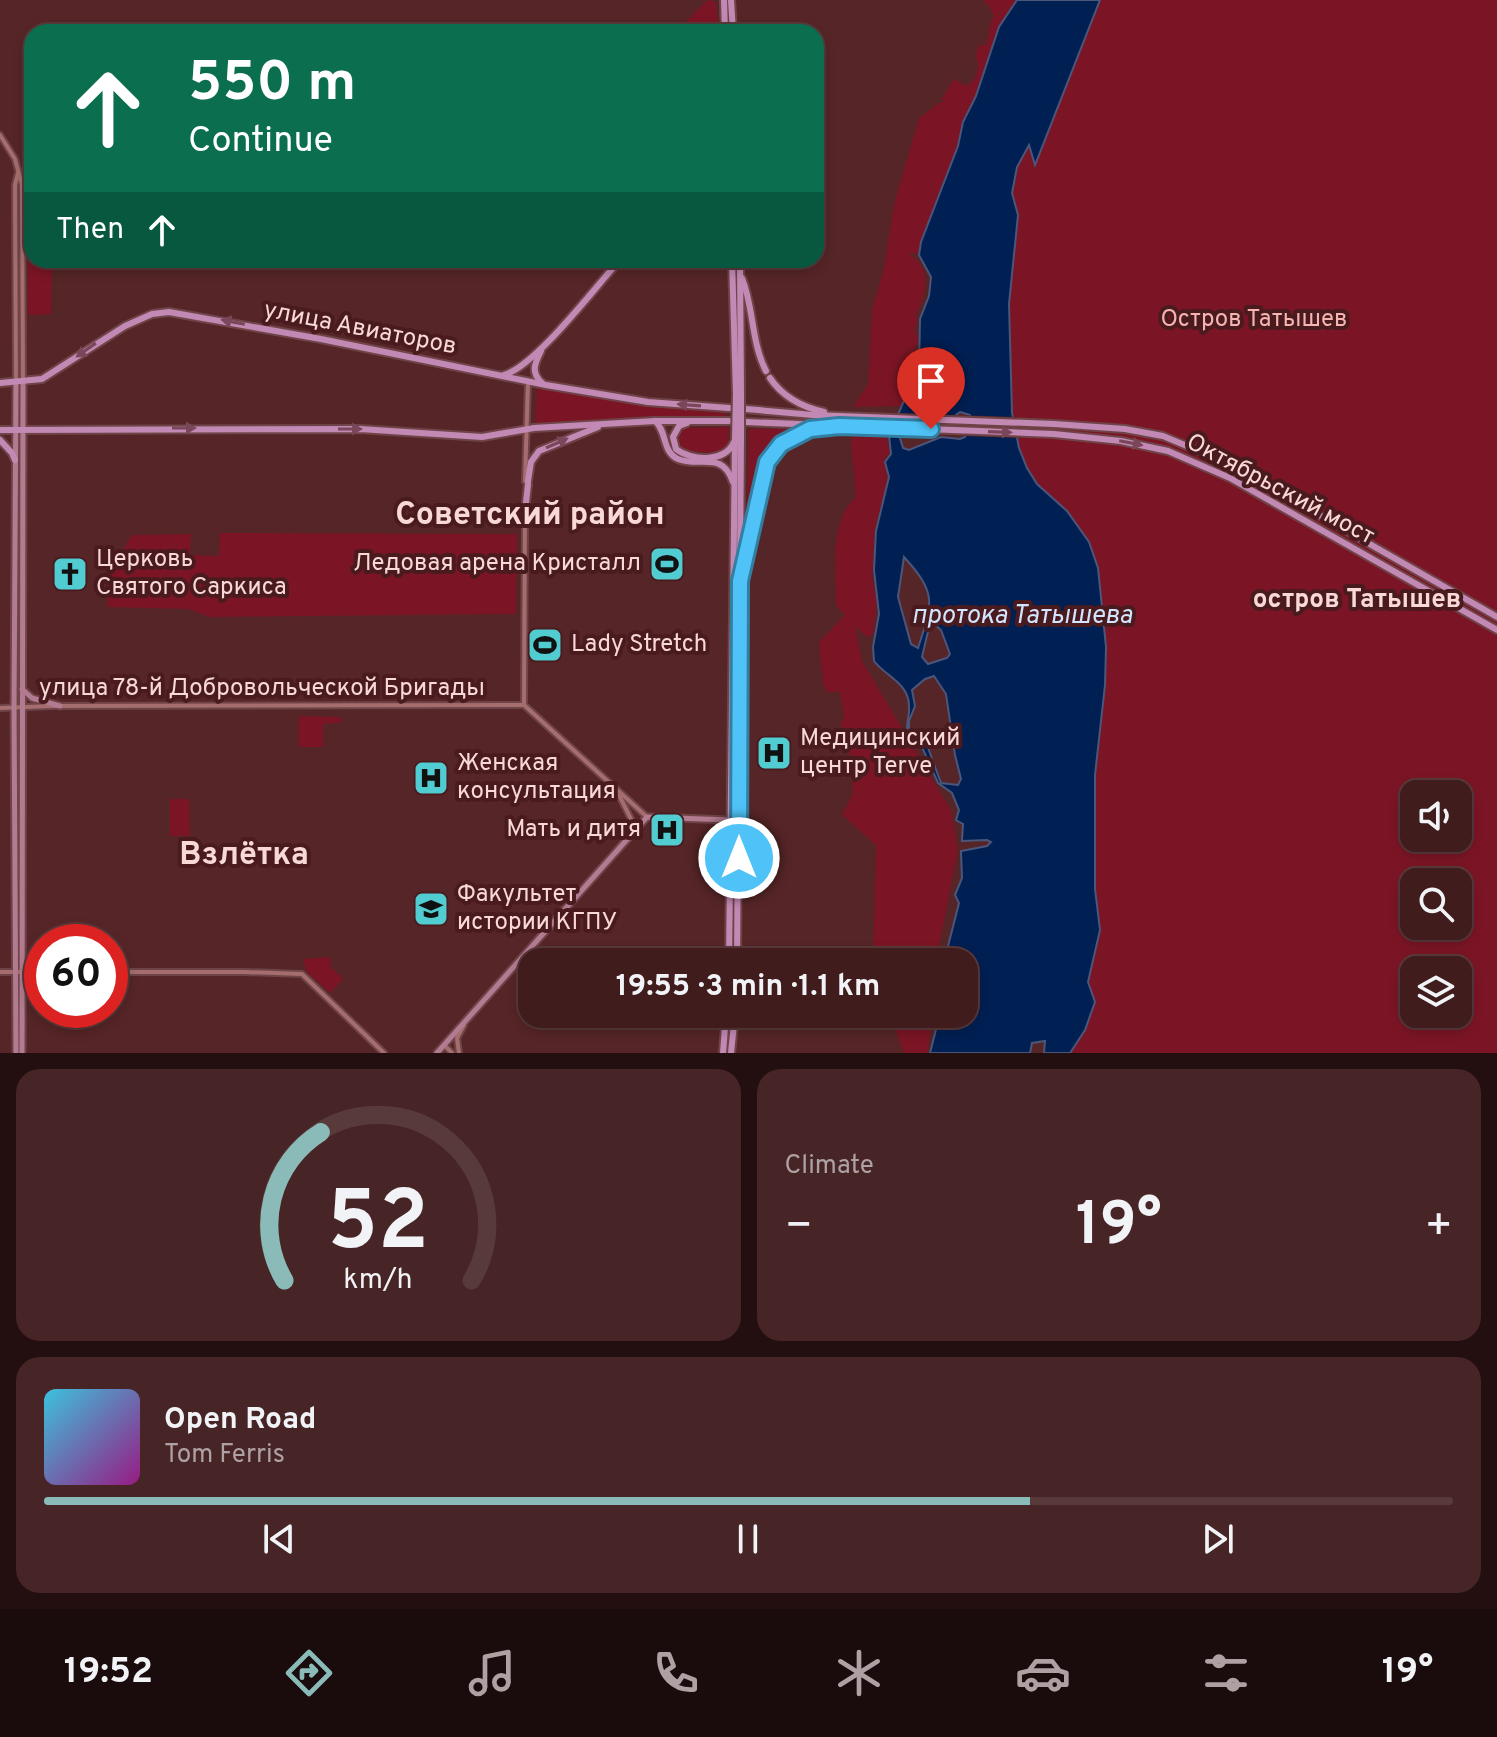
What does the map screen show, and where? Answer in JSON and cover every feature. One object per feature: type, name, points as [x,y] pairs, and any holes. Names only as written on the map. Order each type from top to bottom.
[{"type":"main road","points":[[724,0],[725,24]]},
{"type":"main road","points":[[731,0],[732,24]]},
{"type":"main road","points":[[502,376],[515,371],[545,344],[613,268]]},
{"type":"main road","points":[[732,268],[739,394]]},
{"type":"main road","points":[[730,948],[740,581],[741,268]]},
{"type":"main road","points":[[741,273],[759,355],[768,375],[780,391],[804,406],[839,416]]},
{"type":"main road","name":"улица Авиаторов","points":[[0,383],[42,379],[89,347],[139,319],[169,312],[321,339],[528,382],[648,402],[729,408]]},
{"type":"main road","points":[[545,344],[534,367],[539,380],[546,385]]},
{"type":"main road","points":[[17,708],[21,686],[19,382]]},
{"type":"main road","points":[[746,409],[839,416]]},
{"type":"main road","name":"Октябрьский мост","points":[[839,416],[1125,429],[1187,444],[1250,475],[1497,617]]},
{"type":"main road","points":[[655,421],[662,427],[672,455],[680,460],[719,463],[730,473],[735,489]]},
{"type":"main road","points":[[698,421],[676,429],[673,441],[679,452],[692,456],[720,456],[730,450],[738,439]]},
{"type":"main road","points":[[0,430],[360,429],[482,437],[525,430],[606,424],[729,421]]},
{"type":"main road","points":[[746,422],[839,426]]},
{"type":"main road","points":[[525,512],[526,482],[531,462],[539,451],[606,424]]},
{"type":"main road","points":[[740,581],[761,477],[773,452],[800,433],[839,426]]},
{"type":"main road","name":"Октябрьский мост","points":[[839,426],[1054,434],[1121,441],[1188,458],[1230,478],[1497,630]]},
{"type":"main road","points":[[19,429],[15,460],[19,1053]]},
{"type":"main road","points":[[737,948],[735,489],[738,439]]},
{"type":"main road","points":[[0,440],[15,460]]},
{"type":"main road","points":[[21,686],[32,698],[60,706]]},
{"type":"main road","points":[[437,1053],[647,817],[735,819]]},
{"type":"main road","points":[[723,1053],[725,1028]]},
{"type":"main road","points":[[731,1053],[734,1028]]},
{"type":"main road","points":[[724,1038],[728,1035],[733,1037]]},
{"type":"street","points":[[0,135],[9,147],[22,185],[19,382]]},
{"type":"street","points":[[526,482],[528,382]]},
{"type":"street","points":[[525,512],[524,705],[647,817]]},
{"type":"street","name":"улица 78-й Добровольческой Бригады","points":[[0,708],[524,705]]},
{"type":"street","points":[[614,788],[630,814],[626,839]]},
{"type":"street","points":[[0,972],[24,972]]},
{"type":"street","points":[[128,972],[302,974],[384,1053]]},
{"type":"street","points":[[459,1053],[457,1038],[468,1019]]},
{"type":"street","points":[[444,1045],[452,1053]]},
{"type":"green space","points":[[707,0],[716,2],[718,24],[684,24]]},
{"type":"green space","points":[[985,0],[1017,0],[999,27],[919,253],[909,254],[922,267],[926,283],[915,317],[918,318],[915,330],[919,342],[915,348],[917,389],[906,387],[902,370],[902,406],[853,407],[868,384],[872,310],[883,272],[895,200],[919,118],[940,102],[947,102],[941,100],[954,79],[966,86],[975,77],[978,64],[975,56],[979,45],[986,45],[994,16]]},
{"type":"green space","name":"Остров Татышев","points":[[1100,0],[1497,0],[1497,1053],[1070,1053],[1085,1030],[1089,976],[1100,930],[1095,889],[1095,775],[1106,647],[1098,568],[1089,542],[1067,511],[1037,484],[1027,468],[1019,448],[1012,413],[1008,317],[1018,215],[1012,193],[1017,167],[1029,145],[1035,163]]},
{"type":"green space","points":[[28,268],[52,268],[51,314],[28,315]]},
{"type":"green space","points":[[537,387],[662,407],[726,413],[726,416],[535,424]]},
{"type":"green space","points":[[729,427],[728,446],[721,453],[682,451],[677,445],[676,433],[685,428]]},
{"type":"green space","points":[[749,429],[798,429],[770,451],[762,462],[753,488],[746,538]]},
{"type":"green space","points":[[851,436],[886,437],[890,453],[884,459],[888,481],[875,529],[872,577],[877,600],[873,634],[867,637],[851,623],[855,627],[862,661],[951,810],[958,850],[939,948],[873,948],[876,845],[842,815],[853,793],[851,755],[847,752],[846,732],[840,724],[844,718],[840,692],[827,692],[823,684],[819,642],[845,615],[836,605],[835,548],[841,521],[855,498]]},
{"type":"green space","points":[[220,533],[517,534],[516,614],[210,617],[188,609],[107,607],[110,566],[124,557],[124,548],[132,535],[191,534],[190,555],[219,556]]},
{"type":"green space","points":[[299,716],[341,717],[341,723],[323,724],[323,747],[299,747]]},
{"type":"green space","points":[[170,799],[189,799],[190,836],[170,836]]},
{"type":"green space","points":[[330,957],[331,967],[343,979],[330,993],[306,971],[303,959]]},
{"type":"green space","points":[[894,1028],[931,1028],[928,1053],[904,1053]]},
{"type":"water","name":"протока Татышева","points":[[1017,0],[1100,0],[1035,165],[1029,145],[1017,167],[1012,193],[1018,215],[1009,304],[1012,413],[1019,448],[1037,484],[1067,511],[1089,542],[1098,568],[1106,647],[1095,775],[1095,889],[1100,930],[1088,982],[1095,1002],[1085,1030],[1070,1053],[1044,1053],[1045,1041],[1032,1043],[1030,1053],[930,1053],[936,1028],[978,1028],[978,948],[948,948],[959,903],[955,895],[962,878],[961,851],[987,846],[991,842],[962,841],[963,824],[956,820],[959,810],[952,793],[938,783],[922,747],[907,732],[909,709],[905,691],[874,661],[873,647],[879,614],[874,570],[876,531],[889,477],[885,462],[891,454],[889,435],[907,394],[917,399],[925,388],[919,369],[920,319],[929,296],[931,277],[919,255],[921,242],[958,146],[963,122],[976,96],[999,27]],"holes":[[[960,412],[970,415],[971,423],[965,437],[941,437],[909,450],[903,448],[900,438],[904,425],[917,417],[953,417]],[[904,557],[922,580],[929,599],[927,620],[918,648],[911,644],[898,597]],[[933,623],[941,630],[950,654],[947,658],[928,664],[922,657],[929,627]],[[934,676],[946,694],[961,779],[958,785],[941,783],[927,745],[909,730],[915,706],[912,690]]]},
{"type":"pier","points":[[895,413],[1017,417],[1021,438],[936,435],[962,434],[967,422],[963,416],[948,424],[913,422],[906,433],[885,433]]},
{"type":"place","name":"Ледовая арена Кристалл","points":[[667,564]]},
{"type":"place","name":"Церковь Святого Саркиса","points":[[70,574]]},
{"type":"place","name":"Lady Stretch","points":[[545,645]]},
{"type":"place","name":"Медицинский центр Terve","points":[[774,753]]},
{"type":"place","name":"Женская консультация","points":[[431,778]]},
{"type":"place","name":"Мать и дитя","points":[[667,830]]},
{"type":"place","name":"Факультет истории КГПУ","points":[[431,909]]},
{"type":"district","name":"Советский район","points":[[530,516]]},
{"type":"district","name":"остров Татышев","points":[[1357,600]]},
{"type":"district","name":"Взлётка","points":[[244,856]]},
{"type":"route","points":[[739,858],[740,581],[761,477],[767,462],[781,444],[810,429],[839,426],[931,429]]}]
